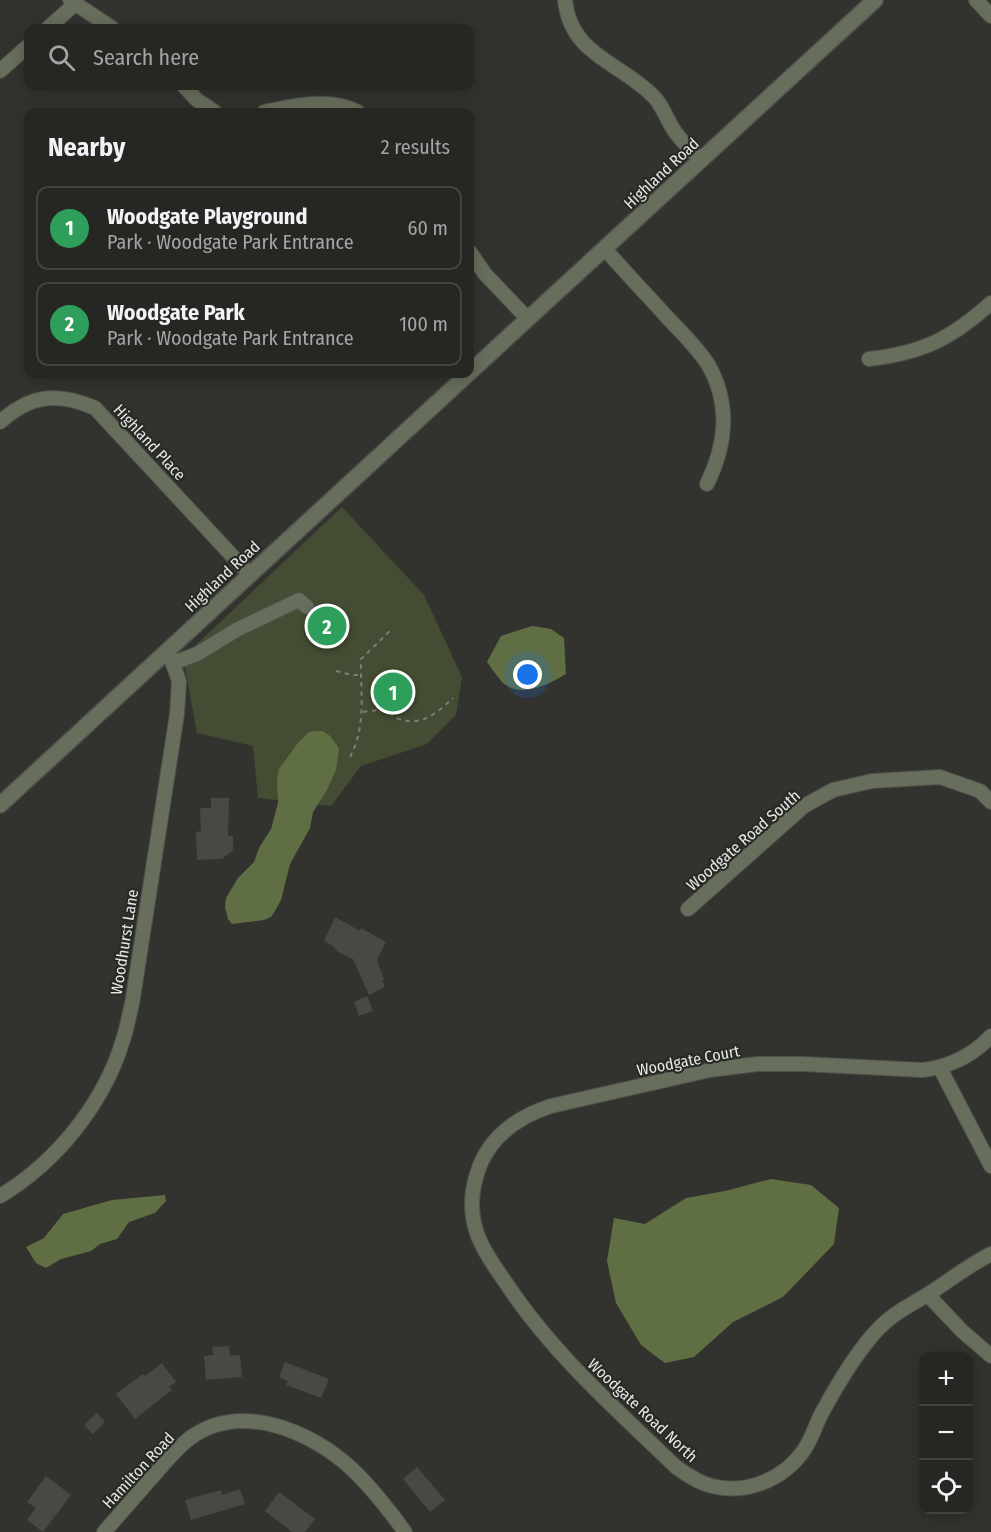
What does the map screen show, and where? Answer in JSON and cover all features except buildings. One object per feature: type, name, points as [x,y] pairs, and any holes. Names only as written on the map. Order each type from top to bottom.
[{"type":"street","points":[[565,0],[571,25],[582,42],[598,57],[646,89],[657,101],[676,133],[702,160]]},
{"type":"street","name":"Highland Road","points":[[474,368],[875,0]]},
{"type":"street","points":[[976,0],[991,16]]},
{"type":"street","points":[[52,24],[73,2],[106,24]]},
{"type":"street","points":[[0,71],[24,50]]},
{"type":"street","points":[[188,90],[209,108]]},
{"type":"street","points":[[285,108],[306,104],[327,104],[350,108]]},
{"type":"street","points":[[605,249],[693,345],[708,365],[715,381],[723,413],[724,438],[718,462],[706,484]]},
{"type":"street","points":[[474,258],[484,274],[528,319]]},
{"type":"street","points":[[869,358],[894,356],[926,348],[954,333],[991,303]]},
{"type":"street","name":"Highland Road","points":[[0,805],[170,657],[250,575],[464,378]]},
{"type":"street","name":"Highland Place","points":[[0,422],[21,406],[39,399],[58,397],[77,400],[95,408],[250,575]]},
{"type":"street","points":[[170,657],[197,654],[238,628],[299,600],[307,607]]},
{"type":"street","name":"Woodhurst Lane","points":[[0,1196],[30,1175],[72,1134],[93,1105],[123,1040],[132,1004],[177,714],[179,681],[170,657]]},
{"type":"street","name":"Woodgate Road South","points":[[688,909],[804,806],[833,790],[872,781],[940,777],[980,791],[991,802]]},
{"type":"street","points":[[991,1036],[964,1058],[940,1068],[991,1166]]},
{"type":"street","name":"Woodgate Court","points":[[476,1176],[484,1156],[496,1139],[512,1124],[531,1113],[551,1106],[710,1070],[757,1064],[922,1070],[940,1068]]},
{"type":"street","name":"Woodgate Road North","points":[[476,1176],[472,1196],[473,1218],[478,1237],[517,1300],[551,1343],[676,1467],[693,1479],[712,1486],[733,1489],[753,1486],[773,1479],[790,1467],[814,1434],[824,1409],[870,1338],[886,1320],[906,1306],[928,1295]]},
{"type":"street","points":[[991,1254],[928,1295],[962,1331],[991,1356]]},
{"type":"street","name":"Hamilton Road","points":[[104,1532],[190,1438],[207,1428],[227,1422],[248,1420],[269,1424],[298,1434],[326,1448],[350,1467],[373,1490],[405,1532]]},
{"type":"path","points":[[350,757],[356,747],[363,712],[361,659],[391,630]]},
{"type":"path","points":[[336,671],[361,675]]},
{"type":"path","points":[[363,712],[382,710],[411,721],[436,715],[453,698]]},
{"type":"shaded area","points":[[342,507],[424,595],[462,677],[456,715],[427,744],[361,766],[331,806],[258,798],[253,746],[197,733],[183,657]]},
{"type":"shaded area","points":[[532,626],[551,629],[564,638],[566,674],[543,686],[525,690],[509,687],[502,682],[487,662],[501,636]]},
{"type":"shaded area","points":[[323,731],[330,736],[339,749],[336,770],[313,812],[310,828],[290,864],[281,900],[271,917],[232,924],[225,907],[226,898],[238,878],[254,862],[259,848],[271,829],[278,803],[279,769],[298,743],[309,732]]},
{"type":"shaded area","points":[[771,1179],[811,1185],[839,1208],[834,1244],[783,1297],[733,1322],[694,1357],[665,1363],[641,1345],[616,1303],[607,1261],[614,1218],[645,1224],[686,1198]]},
{"type":"shaded area","points":[[165,1195],[166,1201],[155,1213],[129,1222],[117,1239],[100,1244],[91,1251],[61,1259],[46,1268],[36,1263],[26,1247],[44,1238],[63,1214],[112,1200]]},
{"type":"place","name":"Woodgate Park","points":[[327,626]]},
{"type":"place","name":"Woodgate Playground","points":[[393,692]]}]
